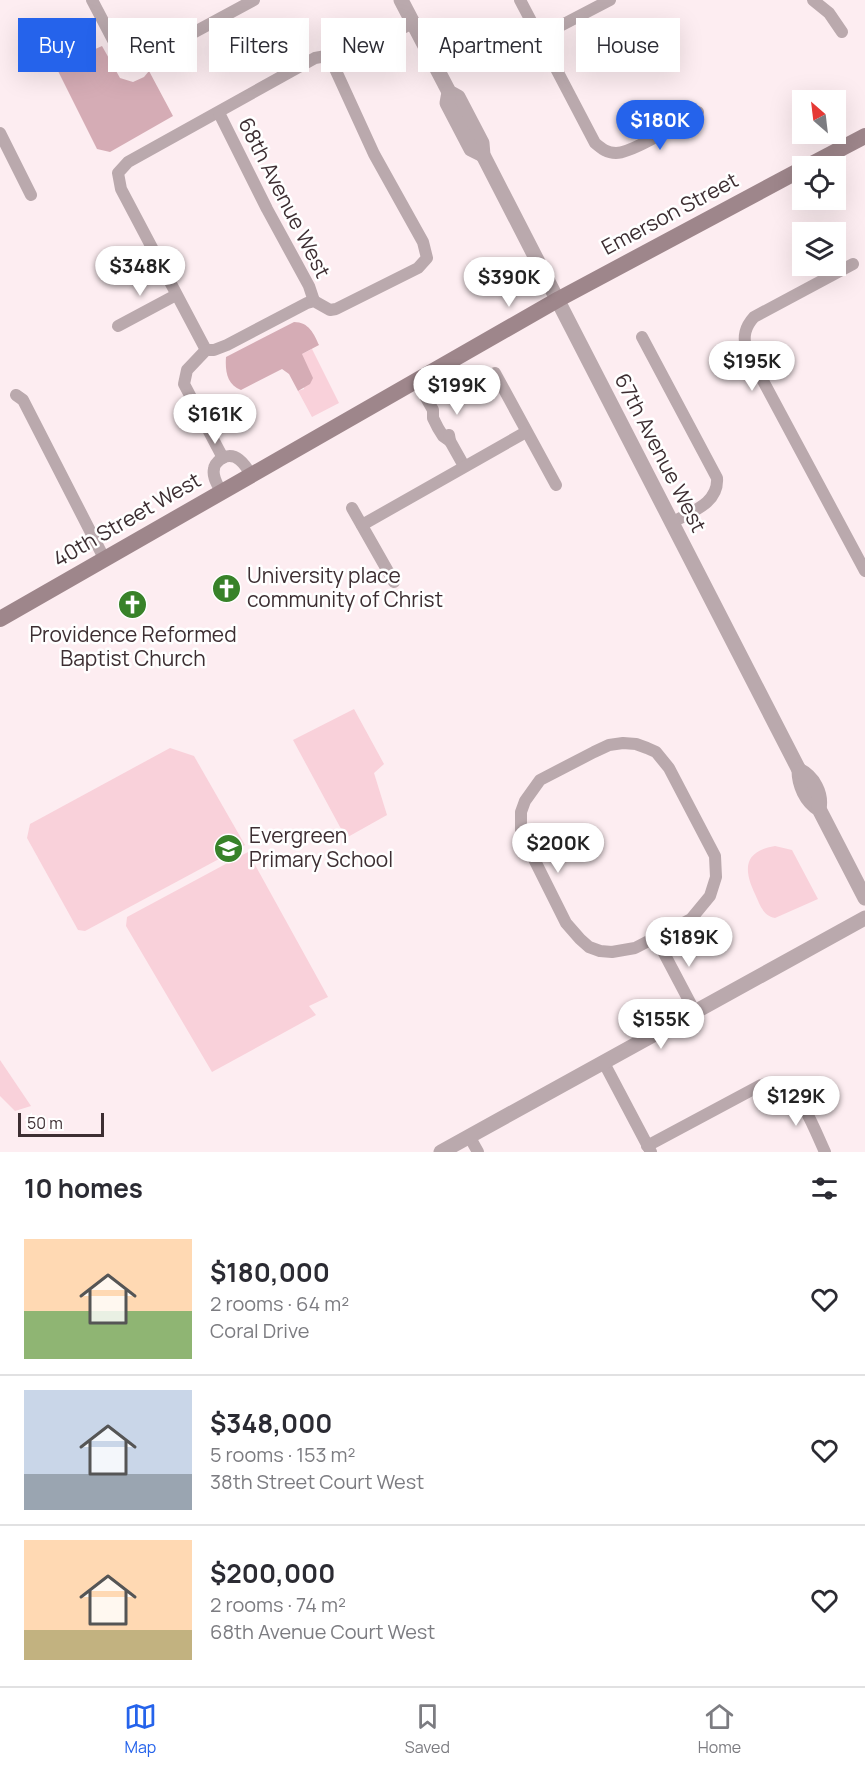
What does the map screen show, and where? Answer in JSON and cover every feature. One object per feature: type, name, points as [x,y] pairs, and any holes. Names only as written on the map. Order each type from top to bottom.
[{"type":"main road","points":[[827,156],[865,136]]},
{"type":"main road","name":"Emerson Street","points":[[559,299],[792,174]]},
{"type":"main road","name":"40th Street West","points":[[0,620],[559,299]]},
{"type":"street","points":[[92,0],[123,59],[133,64],[141,62],[254,0]]},
{"type":"street","name":"67th Avenue West","points":[[401,0],[449,92],[458,97],[482,143],[483,155],[799,770],[799,781],[811,804],[819,808],[865,898]]},
{"type":"street","points":[[520,0],[529,18]]},
{"type":"street","points":[[564,24],[610,0]]},
{"type":"street","points":[[813,0],[829,13],[842,33]]},
{"type":"street","points":[[406,26],[413,23]]},
{"type":"street","points":[[210,350],[176,295],[121,189],[118,173],[128,162],[315,58],[321,60]]},
{"type":"street","points":[[223,458],[184,384],[187,370],[210,350],[227,345],[307,303],[314,301],[330,310],[336,309],[418,268],[428,258],[423,242],[374,154],[336,72]]},
{"type":"street","points":[[557,72],[595,143],[602,149],[613,153],[627,151],[698,112]]},
{"type":"street","name":"68th Avenue West","points":[[219,112],[267,209],[309,285],[314,301]]},
{"type":"street","points":[[0,133],[31,195]]},
{"type":"street","points":[[853,264],[754,317],[745,332],[744,340],[746,349],[865,571]]},
{"type":"street","points":[[118,326],[176,295]]},
{"type":"street","points":[[642,337],[717,478],[717,489],[708,502],[671,523]]},
{"type":"street","points":[[495,373],[556,485]]},
{"type":"street","points":[[416,380],[433,410],[433,418],[438,428],[450,441],[464,466]]},
{"type":"street","points":[[16,394],[23,400],[105,560]]},
{"type":"street","points":[[362,525],[526,432]]},
{"type":"street","points":[[221,492],[215,479],[214,468],[223,458],[236,457],[244,463],[251,475]]},
{"type":"street","points":[[352,508],[394,582]]},
{"type":"street","points":[[636,744],[656,752],[669,768],[714,856],[716,877],[710,896],[691,919],[656,938],[623,951],[600,951],[589,947],[566,923],[521,833],[521,812],[540,780],[609,745],[636,744]]},
{"type":"street","points":[[441,1152],[865,918]]},
{"type":"street","points":[[656,938],[695,1012]]},
{"type":"street","points":[[604,1063],[649,1149],[761,1085],[771,1082],[786,1086],[796,1095],[825,1152]]},
{"type":"street","points":[[469,1136],[478,1152]]},
{"type":"shaded area","points":[[102,46],[108,57],[108,72],[117,72],[120,78],[133,82],[150,72],[173,116],[110,152],[97,149],[58,72],[96,72],[96,49]]},
{"type":"shaded area","points":[[294,322],[307,326],[319,345],[302,354],[313,378],[310,384],[298,391],[289,374],[282,369],[241,390],[236,388],[227,372],[226,357]]},
{"type":"shaded area","points":[[312,349],[339,403],[312,417],[298,391],[304,389],[302,354]]},
{"type":"shaded area","points":[[354,709],[384,764],[374,773],[387,815],[346,838],[293,740]]},
{"type":"shaded area","points":[[170,748],[194,756],[245,845],[85,931],[78,930],[27,838],[30,824]]},
{"type":"shaded area","points":[[775,846],[792,850],[818,899],[775,918],[768,915],[760,906],[751,885],[748,869],[749,862],[757,852]]},
{"type":"shaded area","points":[[248,852],[328,997],[309,1006],[316,1015],[212,1072],[126,926],[127,917]]},
{"type":"shaded area","points":[[0,1060],[31,1106],[15,1111],[0,1096]]},
{"type":"place","name":"University place community of Christ","points":[[226,588]]},
{"type":"place","name":"Providence Reformed Baptist Church","points":[[133,604]]},
{"type":"place","name":"Evergreen Primary School","points":[[228,848]]}]
